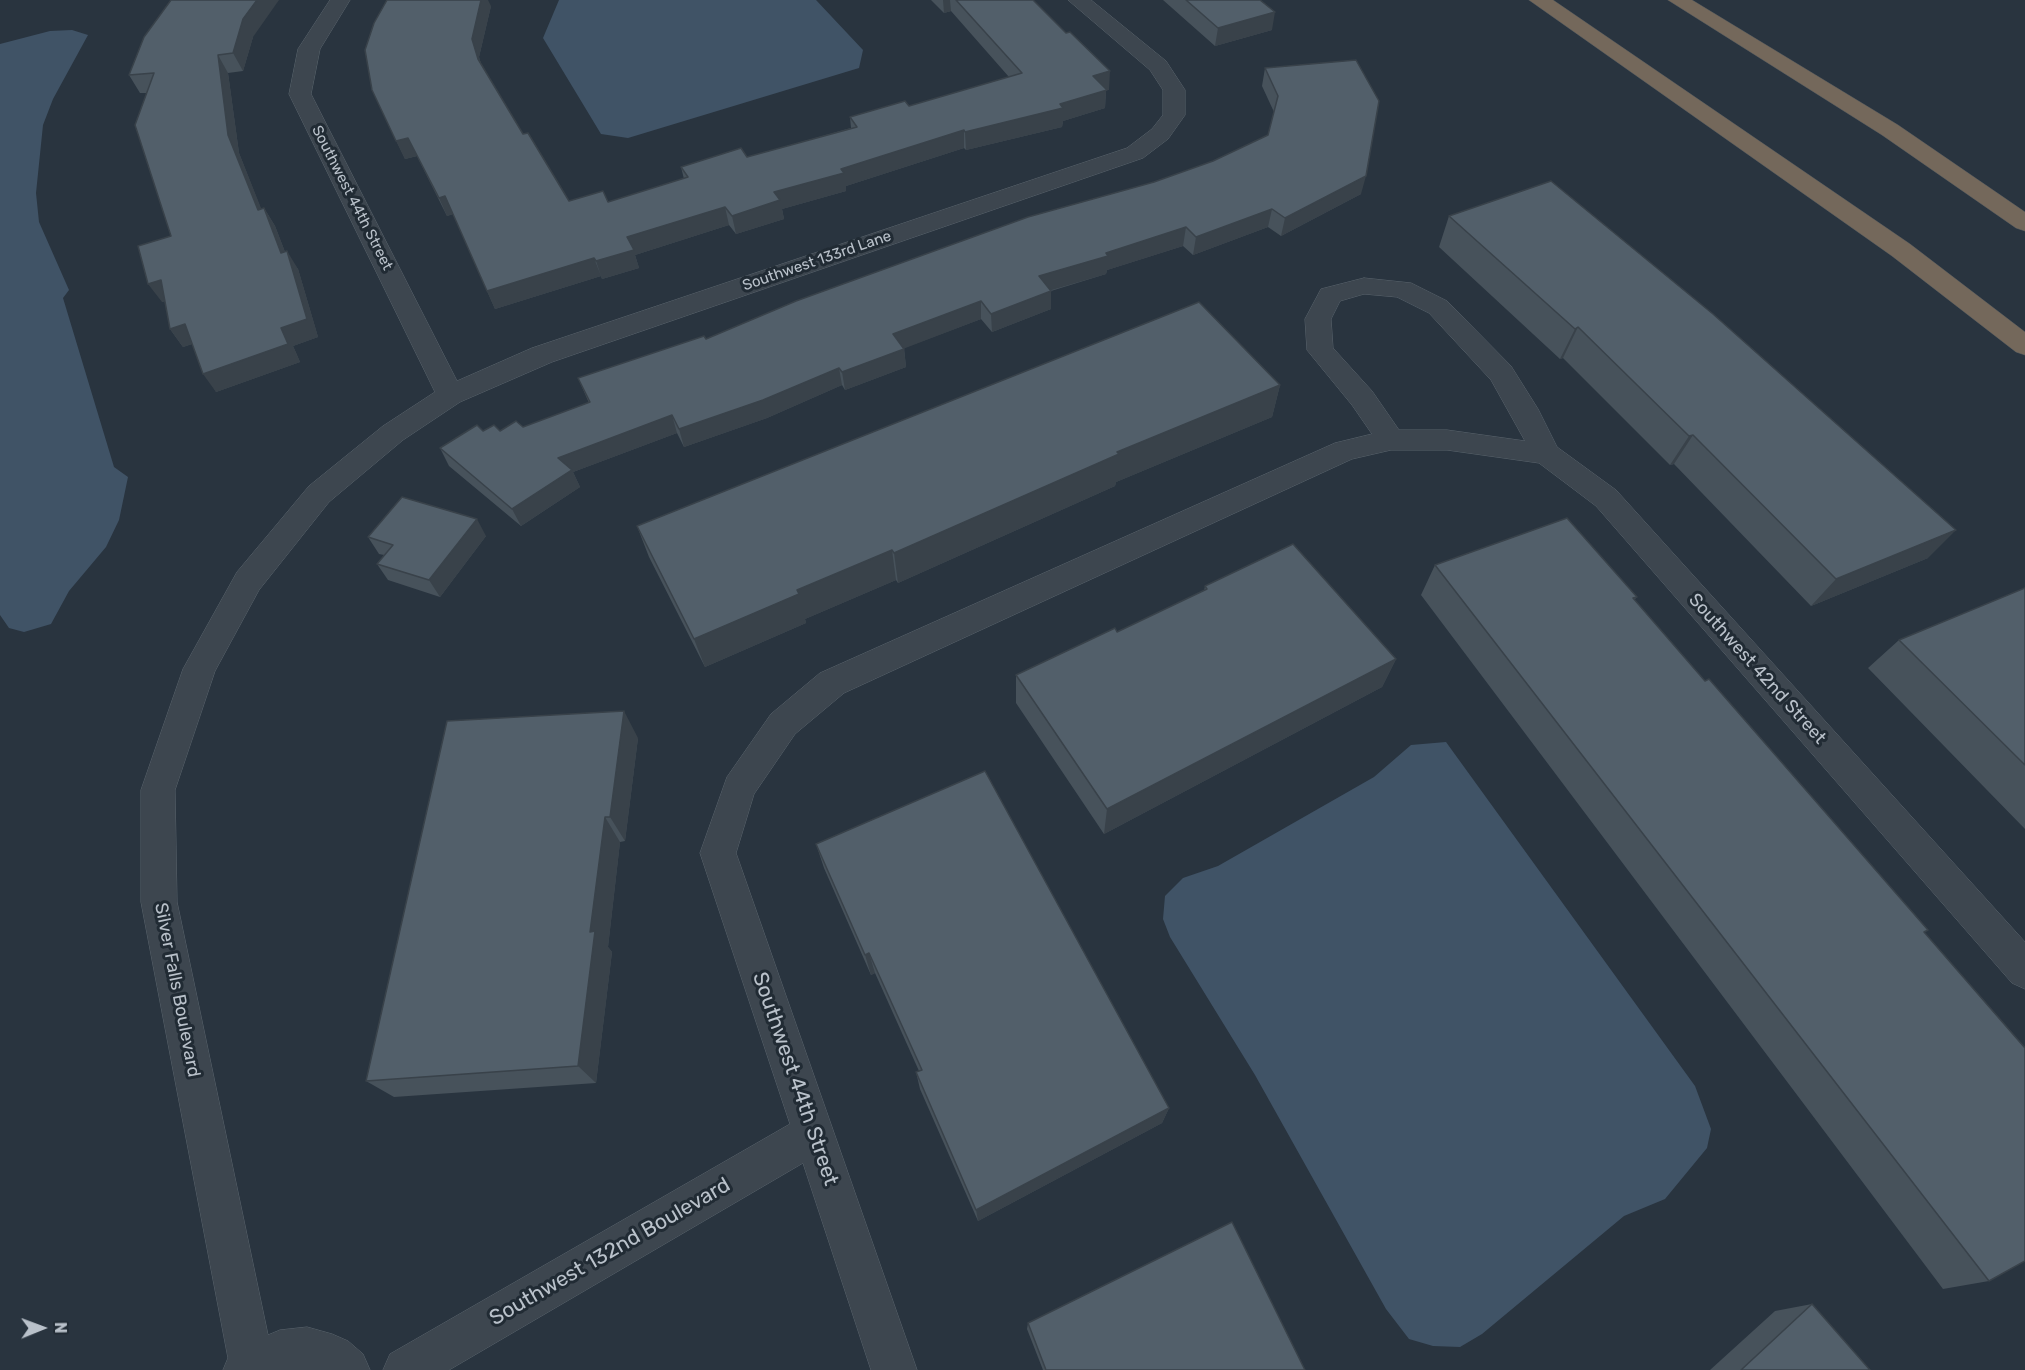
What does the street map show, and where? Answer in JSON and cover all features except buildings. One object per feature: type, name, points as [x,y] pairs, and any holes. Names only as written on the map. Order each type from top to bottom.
[{"type":"highway","points":[[1539,0],[1901,250],[2025,346]]},
{"type":"highway","points":[[1678,0],[1890,130],[2025,224]]},
{"type":"street","name":"Southwest 44th Street","points":[[340,0],[309,49],[300,94],[450,395]]},
{"type":"street","name":"Southwest 133rd Lane","points":[[450,395],[542,356],[1135,153],[1160,134],[1174,115],[1174,90],[1158,66],[1078,0]]},
{"type":"street","points":[[1391,440],[1362,398],[1320,350],[1318,319],[1330,295],[1364,286],[1402,289],[1438,307],[1501,374],[1524,409],[1546,454]]},
{"type":"street","name":"Silver Falls Boulevard","points":[[249,1368],[159,902],[158,790],[199,669],[248,581],[319,494],[393,433],[450,395]]},
{"type":"street","name":"Southwest 44th Street","points":[[894,1370],[718,853],[739,788],[783,724],[832,683],[1345,450],[1391,440]]},
{"type":"street","name":"Southwest 42nd Street","points":[[1391,440],[1447,440],[1546,454],[1606,498],[2025,970]]},
{"type":"street","name":"Southwest 132nd Boulevard","points":[[406,1370],[814,1134]]},
{"type":"street","points":[[249,1368],[280,1353],[307,1350],[332,1357],[348,1370]]},
{"type":"water","points":[[559,0],[816,0],[863,50],[859,68],[628,138],[601,134],[543,38]]},
{"type":"water","points":[[72,30],[88,35],[53,99],[43,125],[36,193],[39,222],[69,290],[63,298],[114,467],[128,477],[119,520],[106,547],[69,591],[51,624],[24,632],[9,628],[0,615],[0,44],[50,31]]},
{"type":"water","points":[[1446,742],[1695,1086],[1711,1129],[1707,1148],[1665,1199],[1624,1216],[1482,1334],[1460,1347],[1433,1346],[1409,1339],[1386,1309],[1255,1075],[1170,937],[1163,919],[1165,896],[1183,878],[1218,866],[1374,777],[1411,745]]}]
